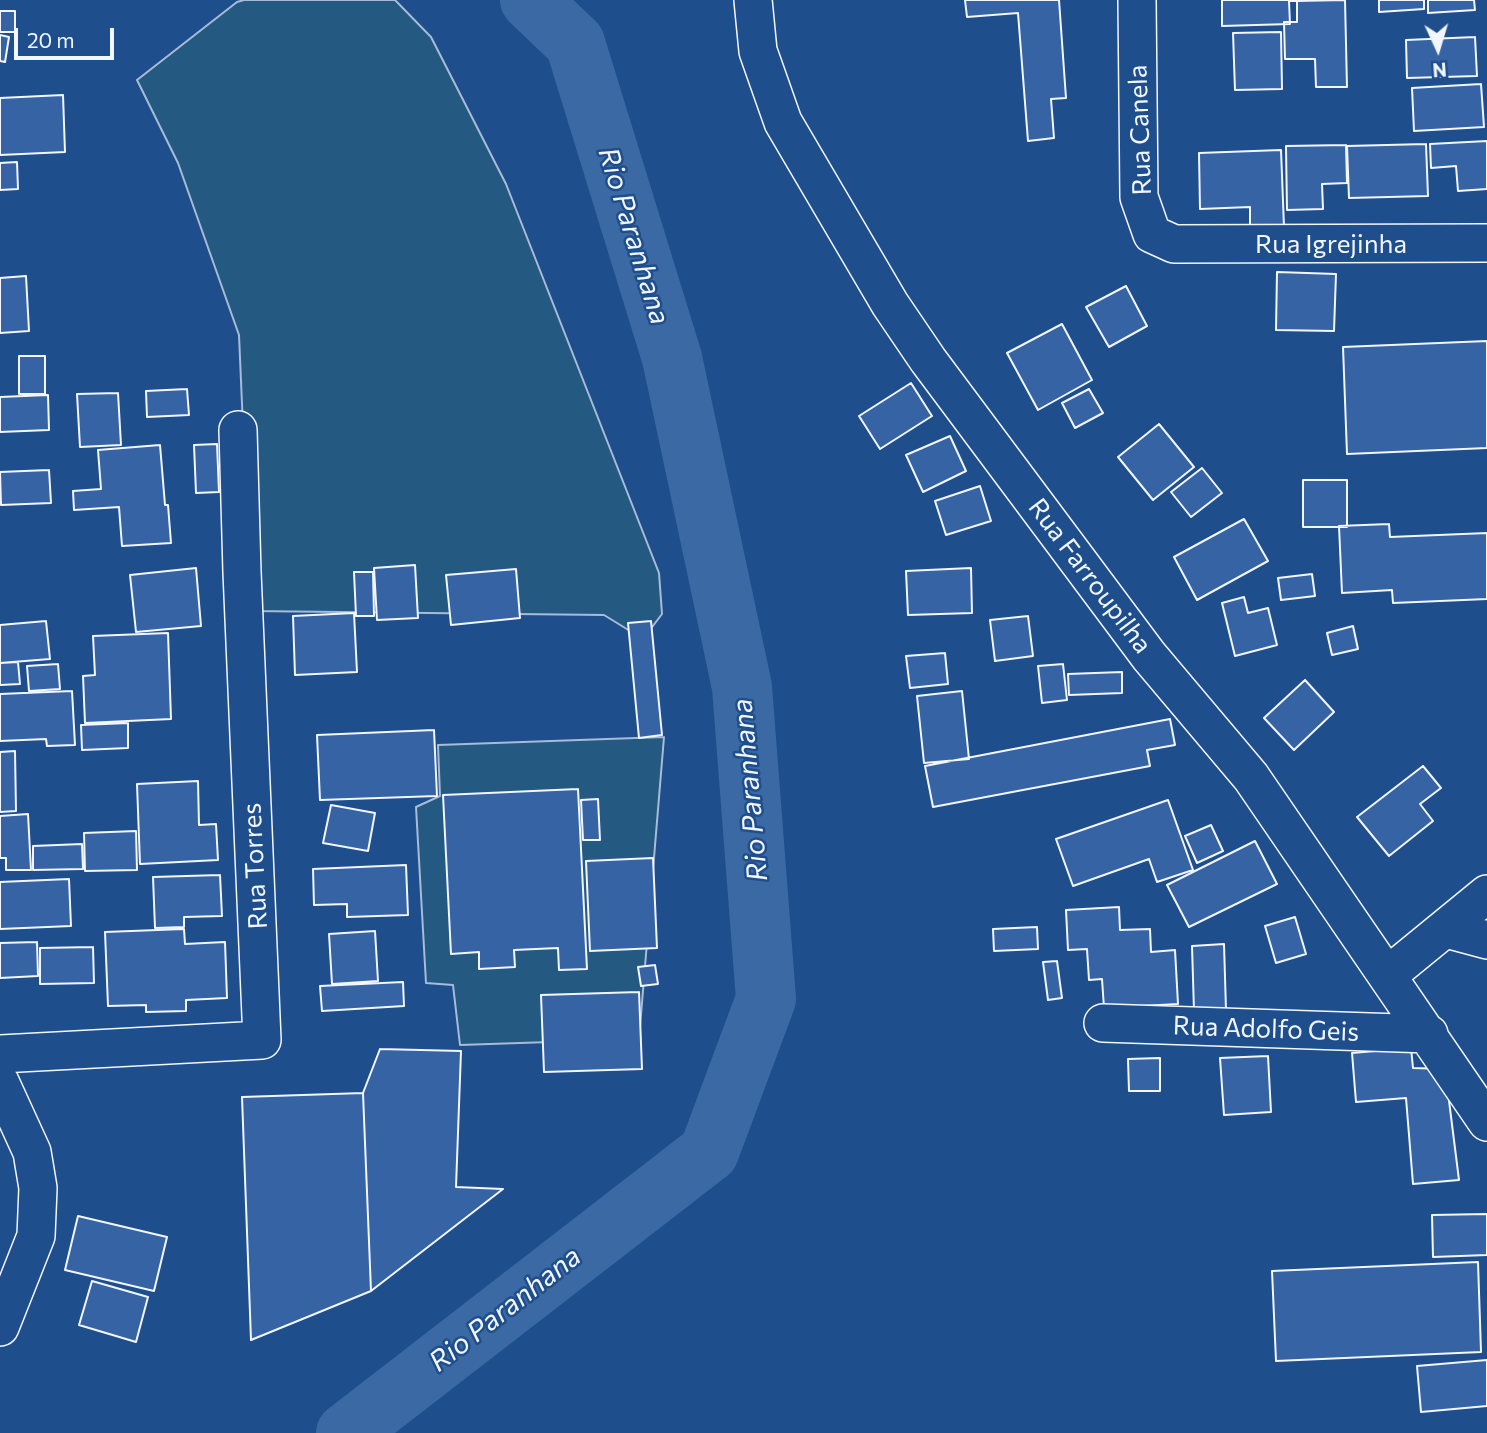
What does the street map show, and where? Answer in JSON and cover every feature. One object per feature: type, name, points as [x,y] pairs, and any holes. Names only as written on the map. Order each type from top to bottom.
[{"type":"street","name":"Rua Farroupilha","points":[[753,0],[758,51],[783,122],[890,304],[928,360],[1149,656],[1251,777],[1487,1122]]},
{"type":"street","name":"Rua Canela","points":[[1137,0],[1139,197],[1152,234],[1174,244]]},
{"type":"street","name":"Rua Igrejinha","points":[[1174,244],[1487,243]]},
{"type":"street","name":"Rua Torres","points":[[0,1054],[262,1040],[238,430]]},
{"type":"street","points":[[1388,975],[1487,894]]},
{"type":"street","points":[[1446,929],[1487,940]]},
{"type":"street","name":"Rua Adolfo Geis","points":[[1103,1023],[1429,1034]]},
{"type":"street","points":[[0,1082],[32,1152],[38,1188],[36,1236],[0,1326]]},
{"type":"shaded area","points":[[395,0],[431,37],[506,184],[659,573],[662,614],[643,639],[604,615],[251,611],[239,335],[178,163],[137,80],[237,2]]},
{"type":"shaded area","points":[[664,737],[639,1039],[460,1045],[453,985],[426,983],[416,807],[440,796],[438,745]]},
{"type":"building","points":[[965,0],[1059,0],[1066,98],[1051,99],[1054,138],[1028,141],[1018,13],[967,17]]},
{"type":"building","points":[[1222,0],[1303,0],[1289,1],[1290,24],[1222,26]]},
{"type":"building","points":[[1345,0],[1347,87],[1316,87],[1315,59],[1285,59],[1284,22],[1297,22],[1297,1]]},
{"type":"building","points":[[1379,0],[1424,0],[1424,9],[1379,12]]},
{"type":"building","points":[[1428,0],[1474,0],[1475,10],[1428,13]]},
{"type":"building","points":[[0,11],[15,11],[15,32],[0,32]]},
{"type":"building","points":[[1281,32],[1282,89],[1235,90],[1233,33]]},
{"type":"building","points":[[0,35],[9,37],[5,62],[0,61]]},
{"type":"building","points":[[1475,37],[1477,76],[1407,78],[1406,40]]},
{"type":"building","points":[[1481,84],[1484,127],[1414,131],[1412,88]]},
{"type":"building","points":[[63,95],[65,152],[0,155],[0,98]]},
{"type":"building","points":[[1487,141],[1487,189],[1458,191],[1456,166],[1431,168],[1430,144]]},
{"type":"building","points":[[1426,144],[1428,196],[1349,198],[1347,146]]},
{"type":"building","points":[[1346,145],[1347,183],[1322,184],[1323,209],[1287,210],[1286,146]]},
{"type":"building","points":[[1281,150],[1284,227],[1250,227],[1250,207],[1200,209],[1199,153]]},
{"type":"building","points":[[17,162],[18,189],[0,190],[0,163]]},
{"type":"building","points":[[1277,272],[1336,274],[1334,331],[1276,330]]},
{"type":"building","points":[[26,276],[29,331],[0,333],[0,278]]},
{"type":"building","points":[[1126,286],[1147,326],[1109,347],[1086,307]]},
{"type":"building","points":[[1062,324],[1092,380],[1038,410],[1007,353]]},
{"type":"building","points":[[1487,341],[1487,448],[1347,454],[1343,347]]},
{"type":"building","points":[[19,356],[45,356],[45,394],[19,394]]},
{"type":"building","points":[[911,383],[932,416],[880,449],[859,416]]},
{"type":"building","points":[[187,389],[189,415],[147,417],[146,391]]},
{"type":"building","points":[[1089,389],[1103,413],[1075,428],[1062,403]]},
{"type":"building","points":[[118,393],[121,445],[80,447],[77,394]]},
{"type":"building","points":[[48,395],[49,430],[0,432],[0,397]]},
{"type":"building","points":[[1159,424],[1194,467],[1153,500],[1118,457]]},
{"type":"building","points":[[950,436],[966,471],[923,492],[906,455]]},
{"type":"building","points":[[217,444],[219,492],[196,493],[194,445]]},
{"type":"building","points":[[160,445],[171,543],[122,546],[119,507],[74,510],[73,491],[101,489],[98,450]]},
{"type":"building","points":[[1202,468],[1222,493],[1191,517],[1171,492]]},
{"type":"building","points":[[49,470],[51,503],[1,505],[0,472]]},
{"type":"building","points":[[1303,480],[1347,480],[1347,527],[1303,527]]},
{"type":"building","points":[[980,486],[991,521],[946,535],[935,501]]},
{"type":"building","points":[[1244,519],[1268,561],[1197,600],[1174,557]]},
{"type":"building","points":[[1389,524],[1390,537],[1487,533],[1487,599],[1393,603],[1392,590],[1342,593],[1339,526]]},
{"type":"building","points":[[415,565],[418,618],[377,620],[374,568]]},
{"type":"building","points":[[196,568],[201,626],[136,632],[130,575]]},
{"type":"building","points":[[971,568],[972,613],[908,615],[906,571]]},
{"type":"building","points":[[516,569],[520,618],[451,625],[446,575]]},
{"type":"building","points":[[354,572],[373,572],[374,616],[356,616]]},
{"type":"building","points":[[1312,574],[1315,596],[1281,600],[1278,578]]},
{"type":"building","points":[[1244,597],[1248,613],[1268,608],[1277,645],[1235,656],[1222,603]]},
{"type":"building","points":[[354,613],[357,672],[295,675],[293,616]]},
{"type":"building","points":[[1028,616],[1033,656],[995,661],[990,620]]},
{"type":"building","points":[[46,621],[50,659],[0,663],[0,625]]},
{"type":"building","points":[[651,621],[662,735],[639,738],[628,623]]},
{"type":"building","points":[[1353,626],[1358,649],[1332,655],[1327,633]]},
{"type":"building","points":[[168,633],[171,719],[85,723],[83,676],[95,675],[93,636]]},
{"type":"building","points":[[945,653],[948,684],[910,688],[906,656]]},
{"type":"building","points":[[18,662],[20,684],[0,685],[0,663]]},
{"type":"building","points":[[58,664],[60,689],[29,691],[27,666]]},
{"type":"building","points":[[1063,664],[1067,700],[1042,703],[1038,666]]},
{"type":"building","points":[[1122,672],[1122,693],[1069,695],[1068,674]]},
{"type":"building","points":[[1305,680],[1334,712],[1294,750],[1264,718]]},
{"type":"building","points":[[72,691],[75,745],[47,746],[46,739],[0,741],[0,694]]},
{"type":"building","points":[[962,691],[969,759],[924,763],[917,696]]},
{"type":"building","points":[[1170,719],[1175,745],[1147,750],[1150,766],[933,807],[925,766]]},
{"type":"building","points":[[128,723],[128,748],[82,750],[81,725]]},
{"type":"building","points":[[434,730],[437,796],[320,800],[317,735]]},
{"type":"building","points":[[15,751],[16,811],[0,812],[0,752]]},
{"type":"building","points":[[1423,766],[1441,788],[1420,804],[1433,821],[1389,856],[1357,817]]},
{"type":"building","points":[[198,781],[199,825],[216,824],[218,860],[140,864],[137,784]]},
{"type":"building","points":[[578,789],[587,969],[559,970],[558,948],[514,950],[515,967],[479,969],[479,952],[451,954],[443,795]]},
{"type":"building","points":[[598,799],[600,840],[583,840],[581,800]]},
{"type":"building","points":[[1168,800],[1193,870],[1157,882],[1149,859],[1073,886],[1056,839]]},
{"type":"building","points":[[331,805],[375,813],[368,851],[323,843]]},
{"type":"building","points":[[28,814],[31,870],[6,870],[6,858],[0,858],[0,816]]},
{"type":"building","points":[[1211,825],[1223,851],[1197,863],[1185,836]]},
{"type":"building","points":[[136,831],[137,870],[85,871],[84,833]]},
{"type":"building","points":[[1255,841],[1277,884],[1189,927],[1167,885]]},
{"type":"building","points":[[82,844],[83,869],[33,870],[33,846]]},
{"type":"building","points":[[653,858],[657,948],[590,951],[586,861]]},
{"type":"building","points":[[406,865],[408,915],[347,917],[347,904],[314,905],[313,869]]},
{"type":"building","points":[[220,875],[222,916],[184,917],[184,927],[155,928],[153,877]]},
{"type":"building","points":[[69,879],[71,926],[0,929],[0,882]]},
{"type":"building","points":[[1119,907],[1120,930],[1150,929],[1151,952],[1175,950],[1178,1004],[1104,1008],[1102,979],[1089,980],[1087,949],[1068,950],[1066,910]]},
{"type":"building","points":[[1295,917],[1306,954],[1276,963],[1265,926]]},
{"type":"building","points":[[1037,927],[1038,949],[994,951],[993,929]]},
{"type":"building","points":[[184,929],[185,944],[225,942],[227,998],[186,1000],[186,1011],[146,1012],[146,1005],[108,1006],[105,932]]},
{"type":"building","points":[[375,931],[378,981],[332,984],[329,934]]},
{"type":"building","points":[[37,942],[38,976],[0,978],[0,943]]},
{"type":"building","points":[[1224,944],[1226,1010],[1194,1011],[1192,946]]},
{"type":"building","points":[[93,947],[94,983],[40,984],[40,948]]},
{"type":"building","points":[[1057,961],[1062,998],[1048,1000],[1043,962]]},
{"type":"building","points":[[655,965],[658,984],[641,986],[638,967]]},
{"type":"building","points":[[403,982],[404,1006],[322,1011],[320,986]]},
{"type":"building","points":[[639,992],[642,1069],[544,1072],[541,995]]},
{"type":"building","points":[[1411,1048],[1413,1068],[1445,1069],[1459,1180],[1413,1184],[1406,1098],[1356,1102],[1352,1053]]},
{"type":"building","points":[[380,1049],[461,1051],[456,1187],[503,1189],[371,1291],[363,1093]]},
{"type":"building","points":[[1268,1056],[1271,1112],[1224,1115],[1220,1058]]},
{"type":"building","points":[[1160,1058],[1160,1091],[1129,1091],[1128,1059]]},
{"type":"building","points":[[363,1093],[371,1291],[251,1340],[242,1097]]},
{"type":"building","points":[[1487,1214],[1487,1255],[1433,1257],[1432,1215]]},
{"type":"building","points":[[78,1216],[167,1237],[154,1291],[65,1270]]},
{"type":"building","points":[[1478,1262],[1481,1352],[1276,1361],[1272,1271]]},
{"type":"building","points":[[92,1281],[148,1297],[136,1342],[79,1325]]},
{"type":"building","points":[[1487,1360],[1487,1406],[1421,1412],[1417,1366]]},
{"type":"waterway","name":"Rio Paranhana","points":[[346,1433],[709,1152],[766,999],[742,687],[672,358],[575,43],[530,0]]}]
